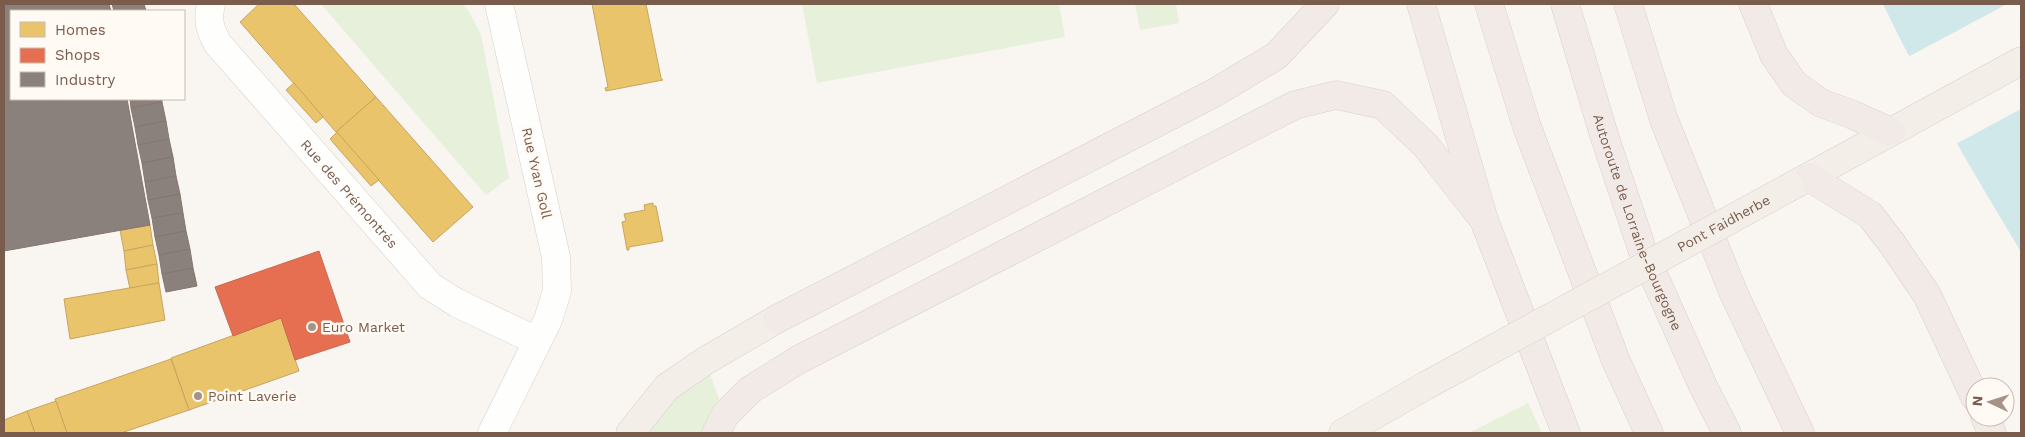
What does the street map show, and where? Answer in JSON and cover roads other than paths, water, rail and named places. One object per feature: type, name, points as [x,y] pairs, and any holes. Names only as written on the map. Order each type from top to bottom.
[{"type":"highway","points":[[778,319],[1214,93],[1276,56],[1325,4]]},
{"type":"highway","points":[[1421,4],[1484,220],[1566,433]]},
{"type":"highway","points":[[1489,4],[1527,127],[1616,361],[1649,433]]},
{"type":"highway","name":"Autoroute de Lorraine-Bourgogne","points":[[1565,4],[1604,135],[1642,249],[1703,386],[1727,433]]},
{"type":"highway","points":[[1628,4],[1664,120],[1734,294],[1800,433]]},
{"type":"highway","points":[[1754,4],[1774,55],[1794,84],[1821,103],[1891,132]]},
{"type":"highway","points":[[716,433],[724,415],[750,390],[798,360],[1295,105],[1336,95],[1383,105],[1426,146],[1484,220]]},
{"type":"highway","points":[[1800,182],[1870,215],[1927,295],[1966,377]]},
{"type":"main road","name":"Pont Faidherbe","points":[[1343,433],[1425,386],[2021,61]]},
{"type":"main road","points":[[630,433],[667,387],[704,361],[778,319]]},
{"type":"street","name":"Rue des Prémontrés","points":[[211,4],[208,15],[210,30],[218,44],[430,286],[457,303],[537,341]]},
{"type":"street","name":"Rue Yvan Goll","points":[[492,433],[548,320],[557,291],[556,256],[499,4]]},
{"type":"water","points":[[1883,4],[2021,4],[2021,252],[1932,99]]},
{"type":"place","name":"Euro Market","points":[[312,327]]},
{"type":"place","name":"Point Laverie","points":[[198,396]]}]
